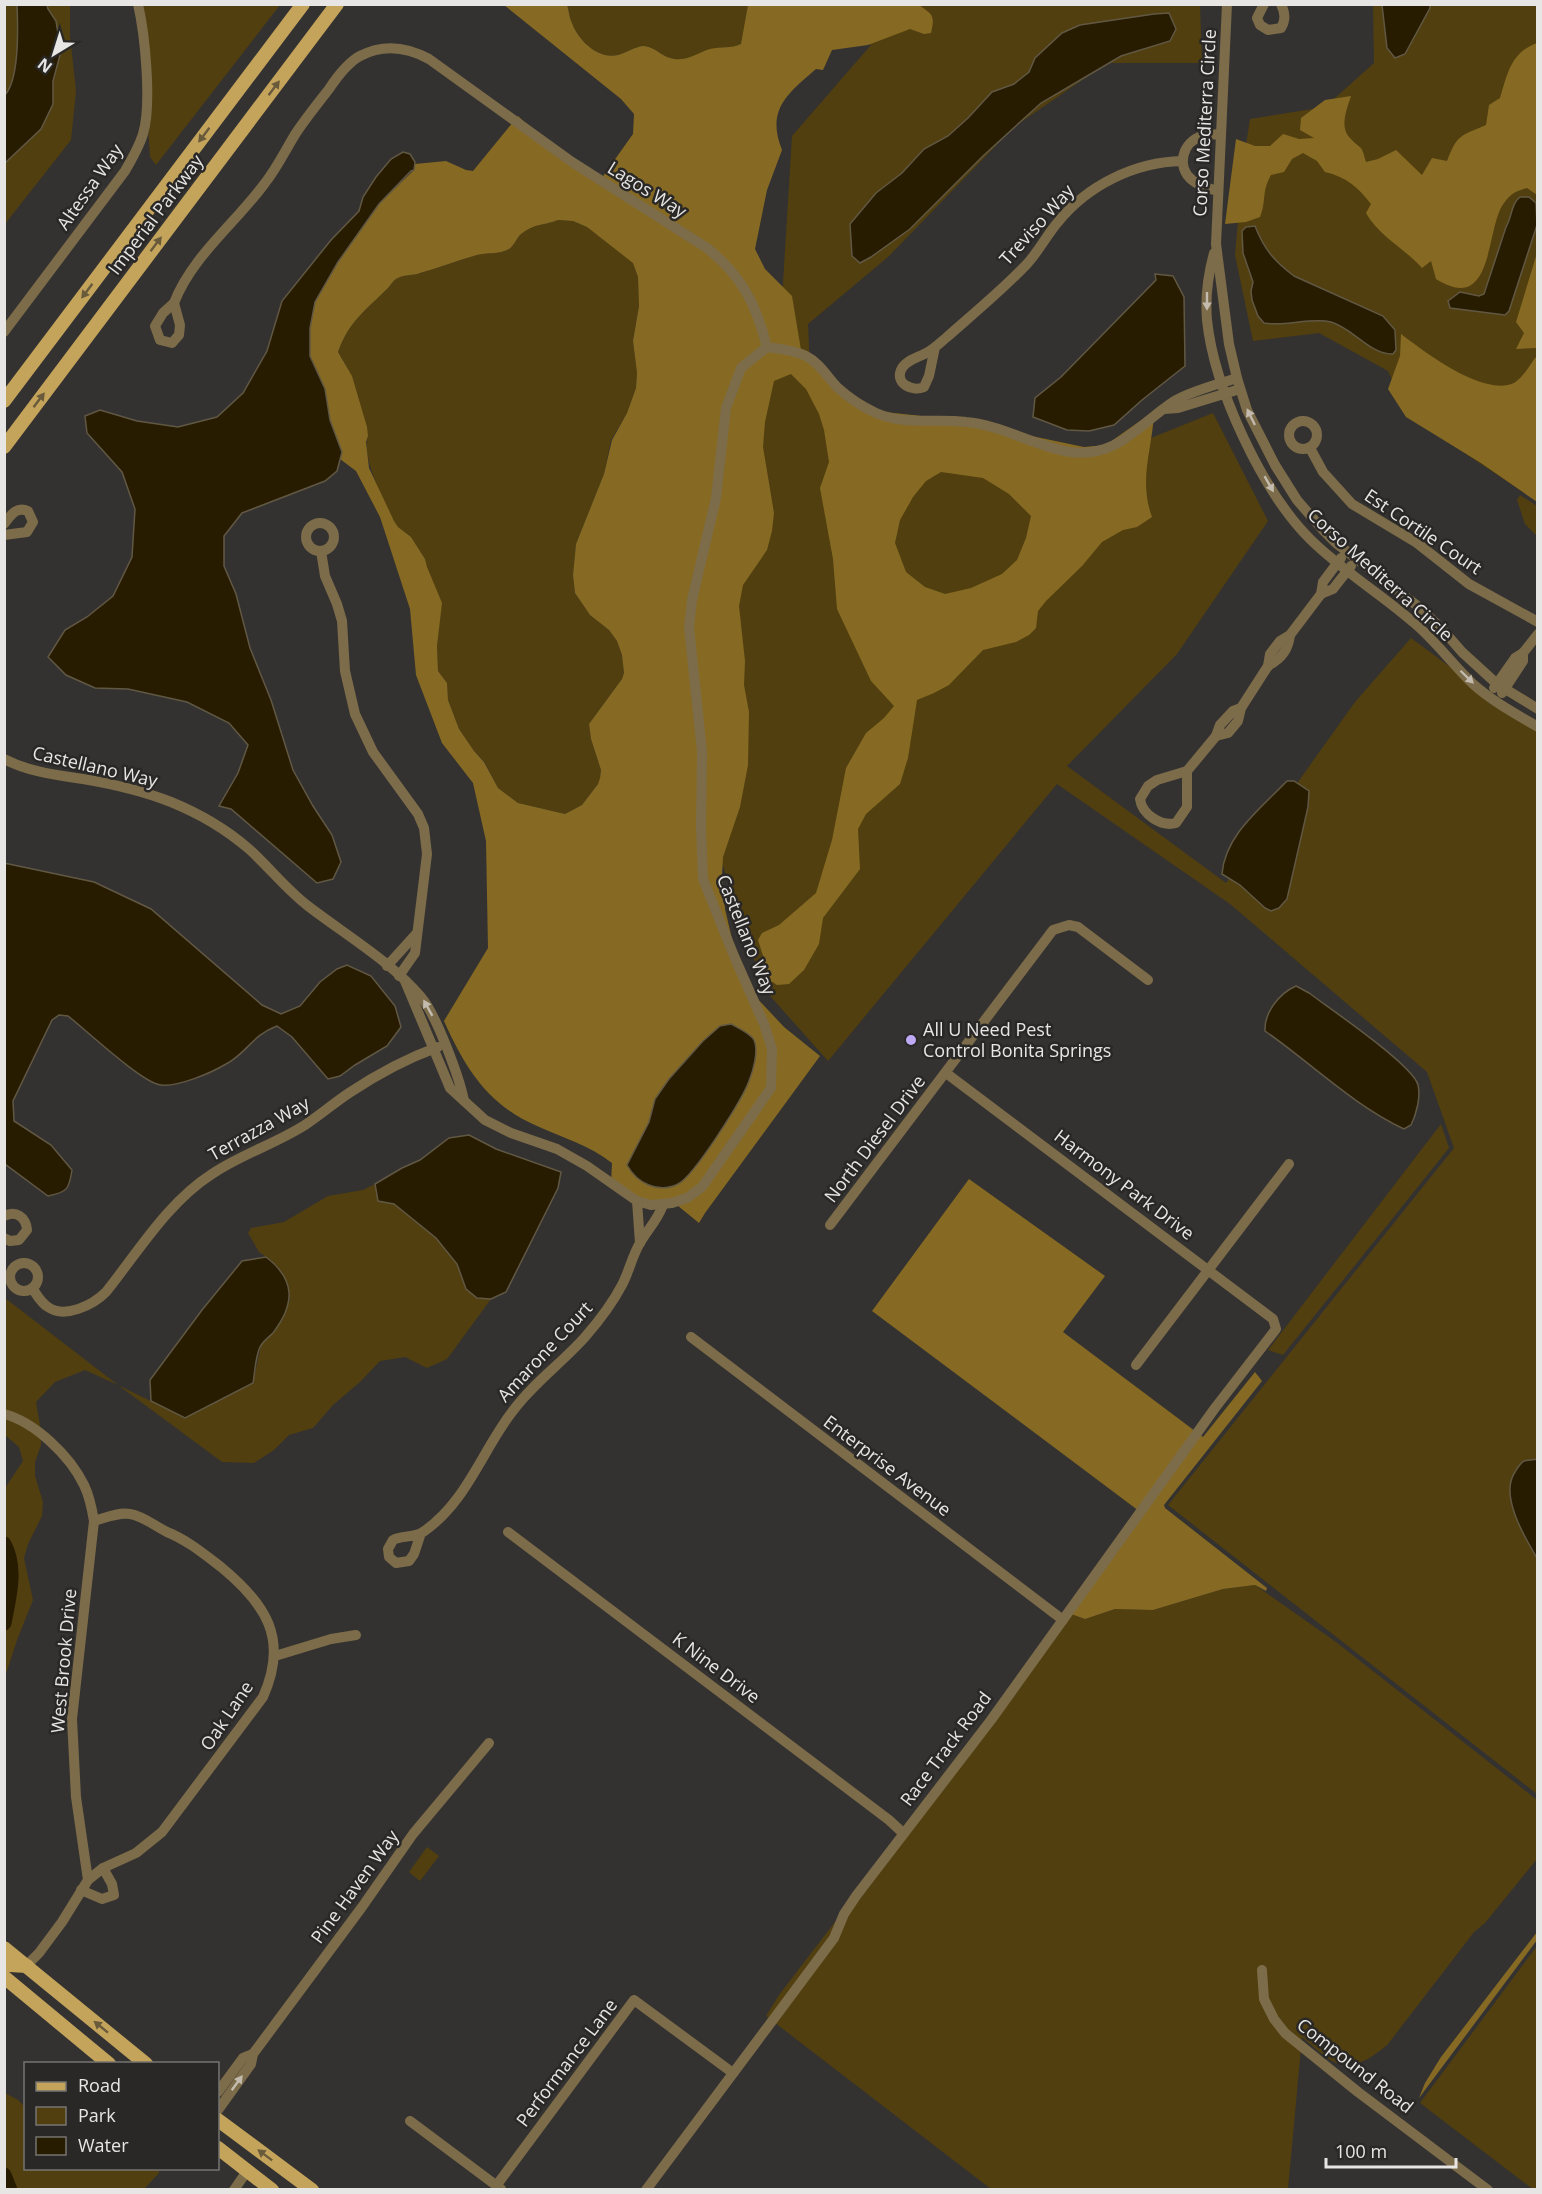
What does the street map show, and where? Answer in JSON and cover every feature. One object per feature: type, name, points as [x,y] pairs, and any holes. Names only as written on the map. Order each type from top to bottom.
[{"type":"main road","name":"Imperial Parkway","points":[[4,401],[303,4]]},
{"type":"main road","name":"Imperial Parkway","points":[[4,447],[337,4]]},
{"type":"main road","points":[[4,1948],[144,2062]]},
{"type":"main road","points":[[4,1962],[10,1965],[27,1966]]},
{"type":"main road","points":[[4,1977],[107,2062]]},
{"type":"main road","points":[[219,2121],[312,2190]]},
{"type":"main road","points":[[219,2149],[272,2190]]},
{"type":"street","name":"Altessa Way","points":[[4,332],[136,154],[143,134],[147,109],[145,53],[138,4]]},
{"type":"street","name":"Corso Mediterra Circle","points":[[1227,4],[1216,244],[1226,323],[1237,378],[1247,410],[1297,500],[1323,530],[1346,551],[1420,608],[1462,652],[1501,686],[1538,709]]},
{"type":"street","points":[[1264,4],[1257,18],[1260,25],[1268,30],[1281,28],[1284,23],[1284,11],[1281,4]]},
{"type":"street","name":"Lagos Way","points":[[174,303],[192,271],[267,181],[304,122],[343,71],[359,56],[392,47],[412,51],[429,59],[572,162],[707,248],[727,265],[748,295],[760,322],[766,347]]},
{"type":"street","points":[[1218,191],[1191,179],[1185,173],[1182,161],[1188,144],[1202,136],[1221,134]]},
{"type":"street","name":"Treviso Way","points":[[935,347],[1025,266],[1063,216],[1093,189],[1135,169],[1182,161]]},
{"type":"street","name":"Corso Mediterra Circle","points":[[1216,244],[1207,284],[1207,320],[1223,389],[1250,449],[1284,509],[1311,541],[1415,623],[1465,675],[1493,698],[1538,727]]},
{"type":"street","points":[[766,347],[807,356],[855,401],[890,419],[966,422],[1002,430],[1053,448],[1072,452],[1106,449],[1136,432],[1174,401],[1223,389],[1240,389]]},
{"type":"street","name":"Castellano Way","points":[[4,759],[33,771],[108,783],[144,792],[197,814],[248,848],[292,893],[387,966],[421,997],[430,1010],[438,1046],[461,1085],[464,1102],[485,1120],[511,1133],[557,1149],[587,1166],[637,1201],[663,1205],[687,1198],[702,1187],[771,1088],[772,1049],[764,1024],[704,879],[701,827],[702,752],[689,627],[692,600],[716,498],[726,408],[741,368],[766,347]]},
{"type":"street","points":[[1223,389],[1237,378]]},
{"type":"street","name":"Est Cortile Court","points":[[1310,448],[1330,482],[1358,508],[1417,543],[1469,585],[1538,622]]},
{"type":"street","points":[[4,524],[14,512],[20,509],[28,511],[33,522],[27,532],[4,535]]},
{"type":"street","points":[[321,551],[325,576],[342,621],[345,671],[355,714],[373,752],[408,799],[424,828],[427,854],[415,953],[402,979]]},
{"type":"street","points":[[1187,771],[1187,807],[1176,823],[1169,825],[1162,823],[1144,810],[1140,800],[1148,786],[1157,780],[1187,771],[1216,736],[1220,725],[1233,711],[1241,708],[1268,666],[1278,660],[1288,647],[1290,635],[1321,594],[1323,582],[1346,551]]},
{"type":"street","points":[[1321,594],[1333,589],[1356,559]]},
{"type":"street","points":[[1493,698],[1523,661],[1523,653],[1538,634]]},
{"type":"street","name":"North Diesel Drive","points":[[830,1225],[1053,930],[1069,925],[1078,927],[1148,980]]},
{"type":"street","points":[[387,966],[416,934]]},
{"type":"street","name":"Terrazza Way","points":[[32,1288],[43,1304],[51,1310],[67,1311],[97,1302],[161,1221],[210,1175],[237,1159],[289,1135],[323,1113],[349,1092],[438,1046]]},
{"type":"street","name":"Harmony Park Drive","points":[[946,1073],[1209,1269],[1273,1319],[1276,1329]]},
{"type":"street","points":[[1136,1365],[1289,1164]]},
{"type":"street","points":[[637,1201],[640,1243]]},
{"type":"street","points":[[640,1243],[657,1220],[663,1205]]},
{"type":"street","points":[[4,1216],[18,1215],[25,1221],[27,1230],[19,1240],[10,1241],[4,1238]]},
{"type":"street","name":"Amarone Court","points":[[421,1533],[458,1498],[478,1468],[494,1436],[531,1388],[569,1354],[598,1322],[622,1285],[640,1243]]},
{"type":"street","name":"Race Track Road","points":[[646,2190],[834,1938],[844,1914],[903,1833],[991,1720],[1215,1408],[1276,1329]]},
{"type":"street","name":"Enterprise Avenue","points":[[692,1337],[1063,1620]]},
{"type":"street","name":"West Brook Drive","points":[[4,1414],[27,1423],[47,1438],[76,1472],[90,1498],[94,1521],[72,1719],[76,1797],[88,1880]]},
{"type":"street","name":"Oak Lane","points":[[88,1880],[103,1868],[141,1849],[169,1825],[263,1697],[272,1674],[275,1656],[273,1634],[259,1605],[236,1579],[206,1556],[177,1536],[138,1517],[120,1514],[94,1521]]},
{"type":"street","name":"K Nine Drive","points":[[508,1532],[889,1820],[903,1833]]},
{"type":"street","points":[[275,1656],[331,1639],[356,1635]]},
{"type":"street","name":"Pine Haven Way","points":[[219,2109],[251,2064],[253,2054],[362,1907],[407,1841],[489,1743]]},
{"type":"street","points":[[81,1890],[102,1899],[114,1895],[112,1884],[103,1868]]},
{"type":"street","points":[[27,1966],[62,1922],[88,1880]]},
{"type":"street","name":"Compound Road","points":[[1262,1970],[1264,1999],[1274,2019],[1285,2033],[1358,2092],[1488,2190]]},
{"type":"street","name":"Performance Lane","points":[[498,2188],[634,2000],[733,2073]]},
{"type":"street","name":"Pine Haven Way","points":[[219,2091],[243,2058],[253,2054]]},
{"type":"street","points":[[410,2121],[498,2188]]},
{"type":"street","points":[[234,2190],[248,2171]]},
{"type":"green space","points":[[5,5],[17,5],[18,26],[16,65],[10,87],[5,95]]},
{"type":"green space","points":[[47,5],[70,5],[70,36],[76,91],[71,140],[5,224],[5,163],[41,129],[53,104],[53,81],[60,55],[56,21]]},
{"type":"green space","points":[[140,5],[280,5],[156,165],[150,157]]},
{"type":"green space","points":[[567,5],[748,5],[742,44],[676,59],[666,57],[644,46],[611,56],[596,52],[579,36],[571,21]]},
{"type":"green space","points":[[865,5],[1200,5],[1202,63],[1107,63],[1014,127],[888,257],[808,324],[811,390],[1059,475],[1213,413],[1268,521],[1177,654],[1067,766],[1226,883],[1355,702],[1411,638],[1537,731],[1537,1794],[1168,1505],[1454,1148],[1427,1072],[1230,904],[1057,784],[828,1061],[764,989],[720,857],[745,467],[781,316],[792,136],[871,45]]},
{"type":"green space","points":[[1373,5],[1537,5],[1537,501],[1410,417],[1388,371],[1319,333],[1253,341],[1235,255],[1243,165],[1250,119],[1325,107],[1374,63]]},
{"type":"green space","points":[[558,220],[573,221],[587,227],[633,262],[638,277],[639,306],[633,341],[637,373],[636,388],[627,413],[611,440],[604,474],[576,544],[573,575],[575,593],[590,615],[609,630],[617,641],[622,655],[624,673],[589,724],[591,739],[601,770],[598,784],[582,805],[565,814],[518,803],[498,788],[484,761],[459,729],[448,700],[447,683],[438,671],[437,646],[441,603],[426,568],[425,559],[411,537],[394,521],[380,491],[368,455],[368,436],[356,392],[349,372],[338,352],[353,324],[396,279],[477,255],[505,251],[511,248],[525,231]]},
{"type":"green space","points":[[1520,495],[1537,506],[1537,536],[1525,524],[1517,500]]},
{"type":"green space","points":[[1441,1124],[1449,1148],[1283,1355],[1268,1350]]},
{"type":"green space","points":[[375,1184],[378,1201],[394,1204],[436,1238],[457,1264],[466,1289],[477,1298],[491,1299],[447,1359],[427,1368],[405,1357],[380,1361],[333,1405],[313,1428],[289,1435],[274,1450],[254,1463],[222,1462],[118,1385],[185,1418],[253,1383],[261,1345],[284,1315],[290,1300],[272,1261],[259,1252],[248,1233],[251,1228],[284,1222],[328,1196],[363,1190]]},
{"type":"green space","points":[[5,1298],[118,1385],[85,1370],[55,1382],[36,1402],[41,1445],[35,1462],[35,1476],[43,1502],[42,1516],[28,1544],[24,1558],[33,1600],[5,1677],[5,1488],[23,1461],[19,1447],[5,1435]]},
{"type":"green space","points":[[1255,1585],[1336,1642],[1537,1800],[1537,1859],[1485,1923],[1474,1932],[1388,2044],[1377,2053],[1364,2061],[1343,2065],[1327,2058],[1302,2037],[1288,2189],[991,2189],[766,2016],[779,1995],[1071,1614],[1085,1619],[1115,1609],[1153,1610],[1223,1589]]},
{"type":"green space","points":[[427,1847],[439,1856],[420,1881],[409,1872]]},
{"type":"green space","points":[[1537,1946],[1538,2189],[1534,2190],[1420,2103]]},
{"type":"green space","points":[[5,2093],[24,2106],[24,2170],[159,2170],[159,2173],[144,2189],[5,2189]]},
{"type":"shaded area","points":[[504,5],[567,5],[571,21],[579,36],[596,52],[611,56],[644,46],[670,58],[680,59],[710,49],[741,44],[748,5],[919,5],[932,16],[931,33],[924,34],[910,29],[868,45],[832,50],[823,70],[816,69],[796,87],[788,95],[778,113],[776,124],[782,150],[767,190],[755,249],[765,269],[792,296],[802,356],[839,388],[875,411],[950,419],[1084,447],[1106,445],[1154,411],[1146,477],[1146,490],[1152,517],[1137,527],[1123,530],[1102,542],[1038,611],[1036,628],[1029,635],[1016,642],[983,650],[949,685],[917,700],[908,758],[900,784],[866,814],[858,829],[860,869],[823,918],[819,944],[804,970],[789,984],[777,985],[771,981],[758,940],[762,933],[779,925],[816,893],[832,840],[846,768],[866,733],[894,706],[871,681],[837,609],[833,559],[820,488],[829,462],[819,414],[806,389],[791,374],[774,381],[765,422],[763,447],[774,513],[772,531],[767,550],[743,585],[739,606],[745,661],[744,685],[749,712],[748,765],[740,807],[723,857],[722,876],[725,909],[732,939],[754,995],[784,1027],[820,1056],[699,1223],[672,1201],[639,1200],[611,1185],[612,1163],[594,1151],[537,1126],[505,1107],[480,1083],[470,1069],[444,1021],[488,948],[486,841],[473,783],[442,743],[416,675],[410,609],[380,517],[356,471],[340,459],[342,452],[330,420],[325,389],[310,356],[310,328],[315,302],[338,262],[379,204],[414,170],[415,164],[446,161],[473,171],[518,116],[538,135],[601,179],[633,134],[634,114],[621,99]],"holes":[[[558,220],[573,221],[587,227],[633,263],[638,277],[639,306],[633,341],[637,373],[636,388],[627,413],[612,440],[604,474],[576,544],[573,575],[575,593],[590,615],[609,630],[617,641],[622,655],[624,673],[589,724],[591,739],[601,770],[598,784],[582,805],[565,814],[518,803],[498,788],[484,762],[459,729],[448,700],[447,683],[438,671],[437,646],[442,603],[425,559],[411,537],[394,521],[369,468],[367,427],[352,376],[338,352],[353,324],[396,279],[477,255],[505,251],[511,248],[525,231]],[[941,472],[983,478],[1009,494],[1031,516],[1026,538],[1017,560],[1002,574],[971,588],[945,594],[925,587],[906,572],[895,543],[900,520],[913,497],[926,481]]]},
{"type":"shaded area","points":[[1537,43],[1537,195],[1527,188],[1514,193],[1504,203],[1498,215],[1485,264],[1478,278],[1469,286],[1455,287],[1436,279],[1431,261],[1422,268],[1371,221],[1366,213],[1371,204],[1361,193],[1345,180],[1325,172],[1317,161],[1303,153],[1292,159],[1284,172],[1271,175],[1260,217],[1246,222],[1225,224],[1236,139],[1255,146],[1270,146],[1283,134],[1299,139],[1314,138],[1300,130],[1301,118],[1325,100],[1351,96],[1344,123],[1345,129],[1350,138],[1362,149],[1366,162],[1396,150],[1422,175],[1432,158],[1447,161],[1460,137],[1486,125],[1489,105],[1500,98],[1512,64],[1521,52]]},
{"type":"shaded area","points":[[1537,253],[1537,348],[1516,349],[1524,333],[1516,322]]},
{"type":"shaded area","points":[[1401,334],[1439,361],[1487,384],[1501,386],[1514,383],[1537,357],[1537,502],[1481,463],[1406,417],[1388,389],[1400,356]]},
{"type":"shaded area","points":[[969,1179],[1105,1276],[1063,1332],[1203,1437],[1255,1372],[1262,1381],[1164,1505],[1267,1588],[1266,1591],[1255,1585],[1223,1589],[1153,1610],[1115,1609],[1085,1619],[1071,1614],[1143,1514],[872,1311]]},
{"type":"shaded area","points":[[1537,1932],[1537,1940],[1419,2098],[1425,2083],[1441,2057]]},
{"type":"water","points":[[17,5],[47,5],[56,21],[60,55],[53,81],[53,104],[41,129],[5,163],[5,95],[10,87],[16,65]]},
{"type":"water","points":[[1382,5],[1430,5],[1405,54],[1395,58],[1387,48]]},
{"type":"water","points":[[1169,13],[1176,29],[1170,41],[1121,56],[1041,103],[983,156],[910,229],[860,263],[852,256],[850,224],[876,193],[902,173],[924,149],[948,136],[992,92],[1014,84],[1029,72],[1035,58],[1062,33],[1080,25]]},
{"type":"water","points":[[403,152],[410,154],[415,162],[414,170],[379,204],[338,262],[315,302],[310,328],[310,356],[325,389],[330,420],[342,452],[337,471],[325,481],[242,513],[224,536],[224,566],[236,594],[250,648],[271,700],[293,770],[332,835],[341,862],[333,879],[317,883],[231,809],[219,806],[238,773],[248,745],[229,723],[187,702],[128,689],[95,688],[66,675],[48,657],[65,630],[87,617],[113,596],[132,557],[135,509],[122,472],[87,433],[85,416],[100,410],[137,421],[178,427],[217,417],[243,393],[267,351],[282,301],[331,240],[359,211],[363,197],[376,177],[391,159]]},
{"type":"water","points":[[1520,197],[1529,197],[1536,203],[1537,225],[1509,311],[1505,315],[1450,308],[1448,301],[1460,292],[1479,296],[1484,294],[1513,207]]},
{"type":"water","points":[[1255,226],[1270,254],[1294,276],[1383,316],[1395,330],[1396,350],[1393,354],[1369,346],[1331,322],[1264,323],[1258,316],[1252,300],[1253,282],[1243,253],[1242,231],[1246,227]]},
{"type":"water","points":[[1155,274],[1173,276],[1184,297],[1185,366],[1114,425],[1089,431],[1067,430],[1033,417],[1035,398],[1061,377],[1156,280]]},
{"type":"water","points":[[1287,781],[1294,781],[1309,791],[1308,807],[1287,899],[1279,908],[1271,911],[1240,885],[1222,874],[1230,847],[1237,835]]},
{"type":"water","points":[[4,863],[94,882],[151,909],[262,1005],[281,1014],[300,1006],[320,982],[337,969],[347,965],[371,976],[395,1006],[401,1027],[387,1046],[340,1076],[328,1079],[292,1037],[277,1026],[261,1034],[233,1060],[220,1068],[185,1082],[161,1085],[152,1082],[128,1066],[68,1016],[59,1015],[52,1020],[13,1101],[14,1121],[51,1145],[72,1170],[66,1189],[48,1196],[5,1164]]},
{"type":"water","points":[[1296,986],[1369,1037],[1413,1076],[1418,1085],[1419,1095],[1411,1125],[1404,1129],[1367,1108],[1265,1031],[1267,1017],[1274,1004],[1284,993]]},
{"type":"water","points":[[731,1024],[754,1040],[755,1061],[745,1091],[706,1153],[685,1178],[678,1184],[663,1188],[642,1182],[627,1165],[649,1122],[655,1099],[669,1079],[703,1041],[720,1026]]},
{"type":"water","points":[[469,1135],[496,1149],[561,1172],[558,1188],[506,1292],[491,1299],[477,1298],[466,1289],[457,1264],[436,1238],[394,1204],[378,1201],[375,1184],[420,1160],[449,1138]]},
{"type":"water","points":[[266,1257],[283,1274],[289,1293],[285,1312],[280,1322],[260,1347],[253,1383],[185,1418],[151,1401],[150,1380],[202,1310],[242,1261]]},
{"type":"water","points":[[1538,1459],[1537,1558],[1516,1516],[1510,1492],[1511,1481],[1520,1465],[1524,1461]]},
{"type":"waterway","points":[[4,1544],[11,1573],[4,1623]]},
{"type":"waterway","points":[[4,2175],[10,2190]]},
{"type":"place","name":"All U Need Pest Control Bonita Springs","points":[[911,1040]]}]
